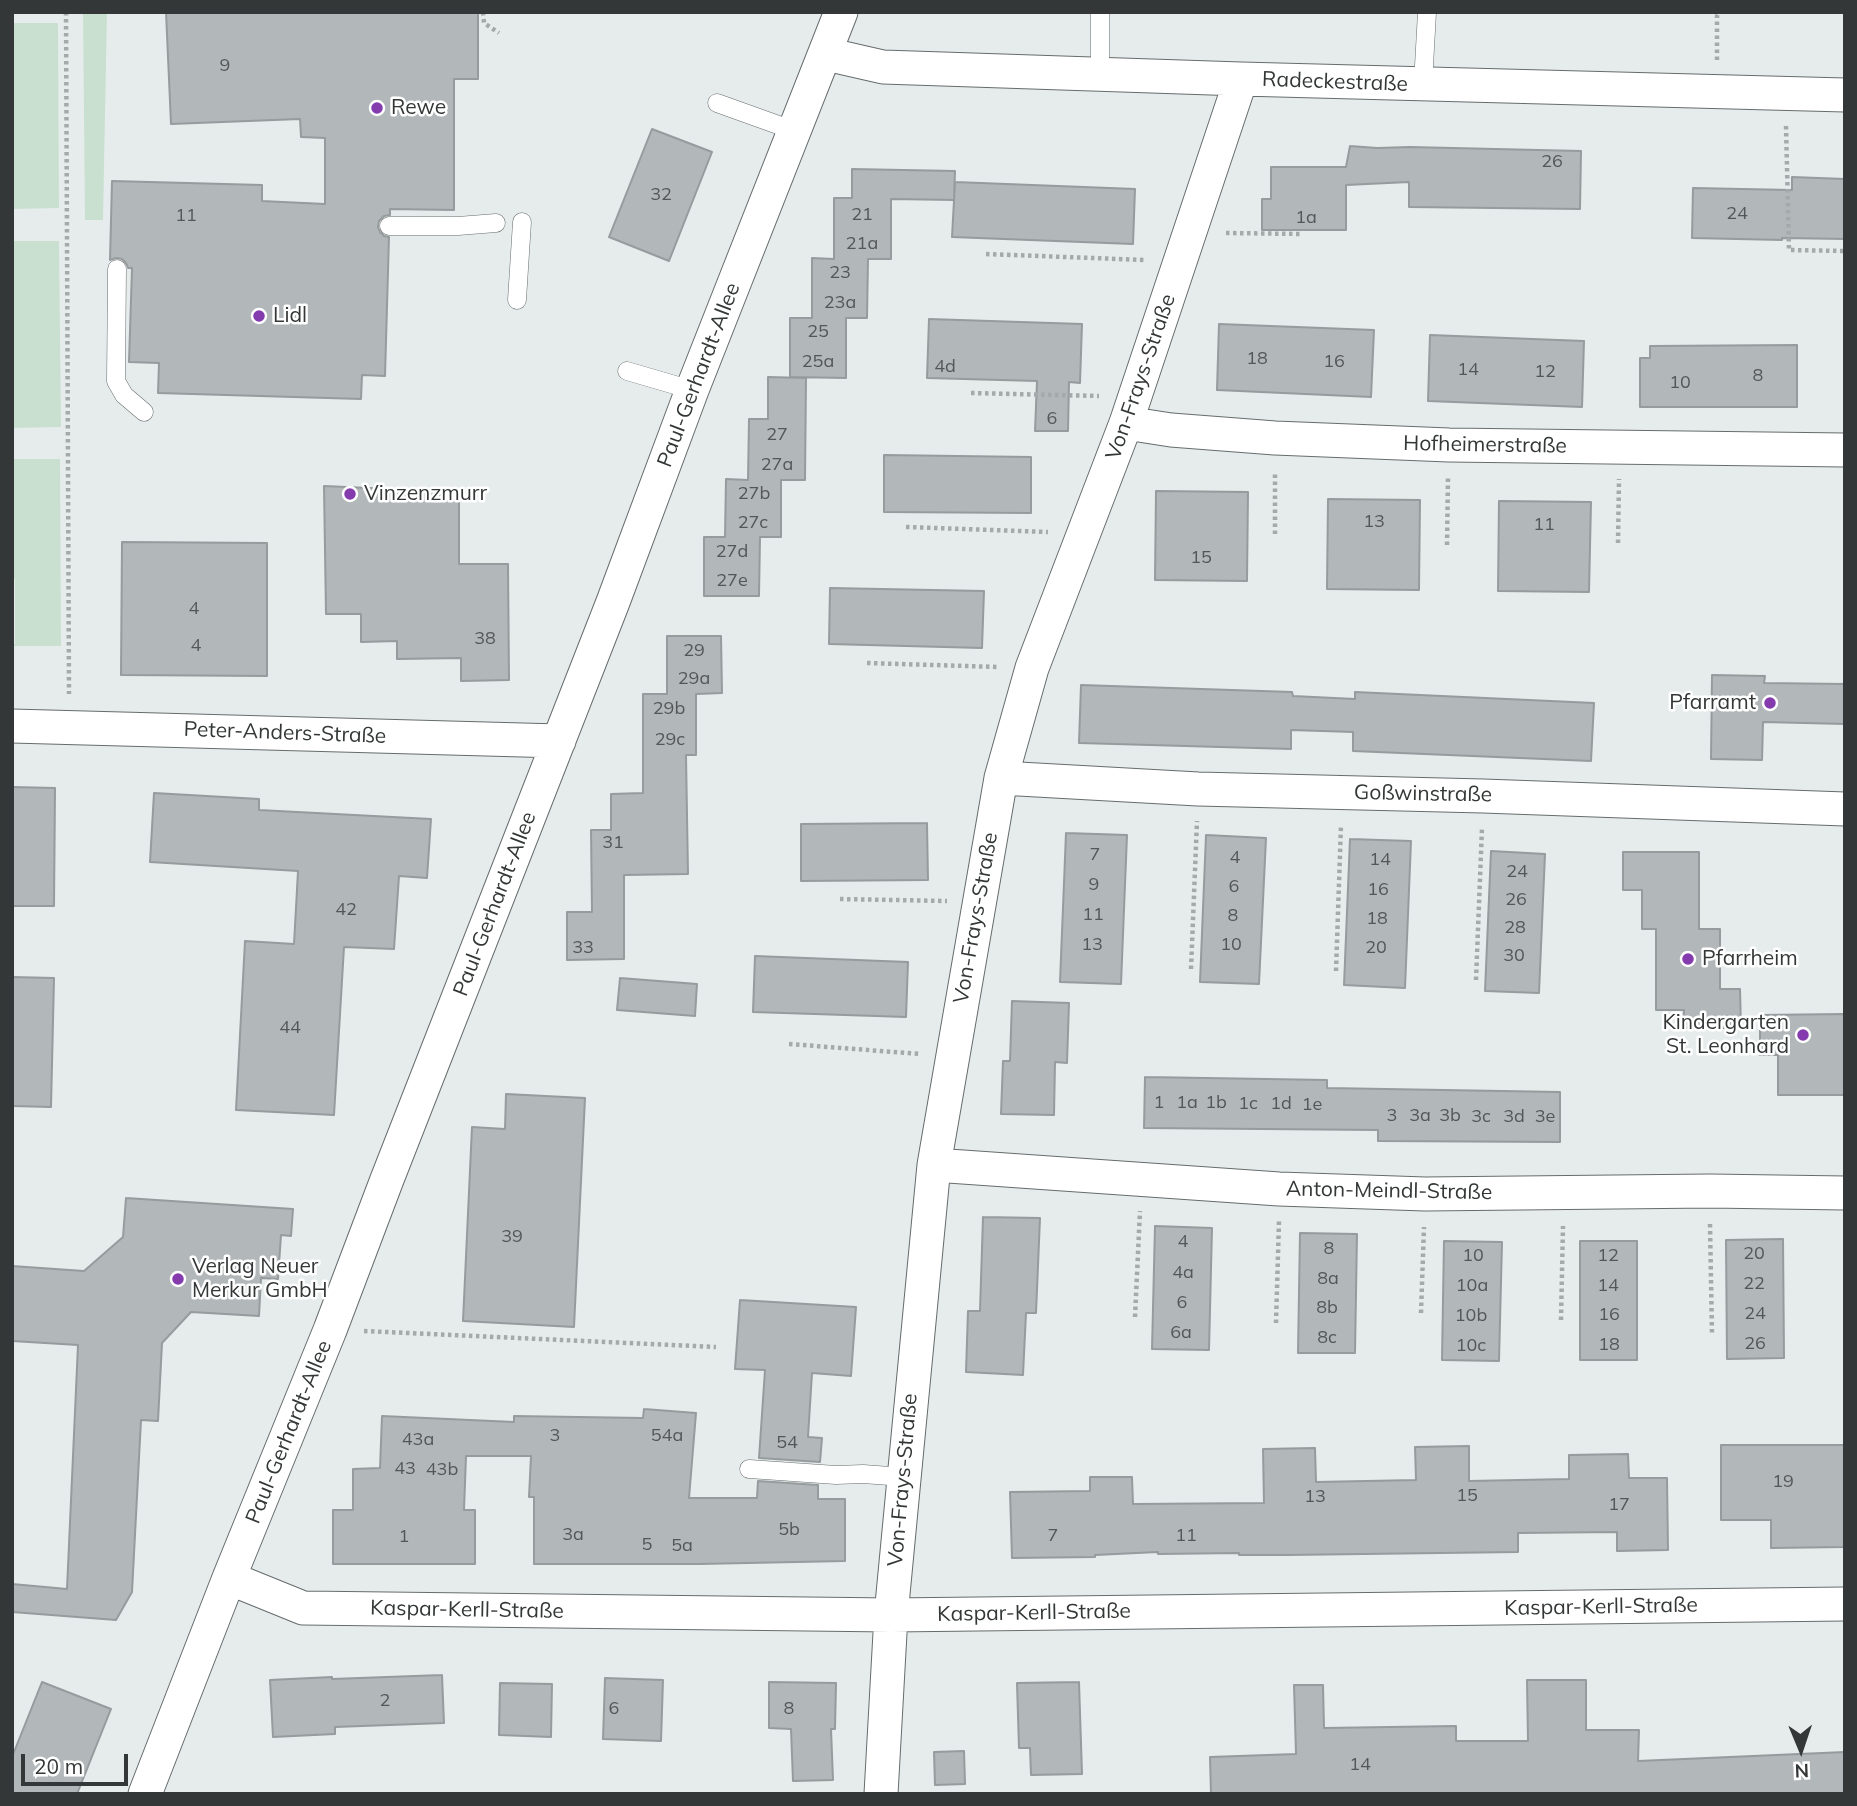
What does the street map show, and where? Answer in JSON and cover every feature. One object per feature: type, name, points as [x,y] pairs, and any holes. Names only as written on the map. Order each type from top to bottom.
[{"type":"street","name":"Paul-Gerhardt-Allee","points":[[145,1794],[330,1330],[692,390],[841,12]]},
{"type":"street","name":"Radeckestraße","points":[[826,54],[883,67],[1845,95]]},
{"type":"street","name":"Von-Frays-Straße","points":[[881,1794],[891,1615],[933,1165],[1001,778],[1032,668],[1131,410],[1241,79]]},
{"type":"street","name":"Hofheimerstraße","points":[[1131,410],[1171,430],[1275,438],[1449,445],[1845,450]]},
{"type":"street","name":"Peter-Anders-Straße","points":[[12,726],[559,741]]},
{"type":"street","name":"Goßwinstraße","points":[[1001,778],[1198,789],[1845,809]]},
{"type":"street","name":"Anton-Meindl-Straße","points":[[933,1165],[1279,1189],[1425,1194],[1710,1191],[1845,1193]]},
{"type":"street","name":"Kaspar-Kerll-Straße","points":[[229,1578],[303,1608],[891,1615],[1845,1604]]},
{"type":"lane","points":[[1100,12],[1100,74]]},
{"type":"lane","points":[[1423,84],[1427,12]]},
{"type":"lane","points":[[717,103],[795,131]]},
{"type":"lane","points":[[517,300],[522,222]]},
{"type":"lane","points":[[389,226],[496,223]]},
{"type":"lane","points":[[117,269],[116,382],[124,395],[144,412]]},
{"type":"lane","points":[[627,371],[692,390]]},
{"type":"lane","points":[[749,1469],[822,1475],[903,1477]]},
{"type":"path","points":[[66,12],[69,728]]},
{"type":"path","points":[[483,12],[484,23],[499,33]]},
{"type":"path","points":[[1716,92],[1719,12]]},
{"type":"path","points":[[1786,93],[1789,250],[1845,251]]},
{"type":"path","points":[[986,254],[1185,247],[1302,234]]},
{"type":"path","points":[[971,393],[1131,410]]},
{"type":"path","points":[[1275,438],[1275,534]]},
{"type":"path","points":[[1447,545],[1449,445]]},
{"type":"path","points":[[1618,543],[1620,447]]},
{"type":"path","points":[[906,527],[1084,533]]},
{"type":"path","points":[[867,663],[1032,668]]},
{"type":"path","points":[[1191,969],[1198,789]]},
{"type":"path","points":[[1336,971],[1342,792]]},
{"type":"path","points":[[1476,980],[1483,796]]},
{"type":"path","points":[[840,899],[979,901]]},
{"type":"path","points":[[789,1044],[952,1056]]},
{"type":"path","points":[[1135,1317],[1141,1179]]},
{"type":"path","points":[[1276,1323],[1279,1189]]},
{"type":"path","points":[[1710,1191],[1712,1335]]},
{"type":"path","points":[[1420,1314],[1425,1194]]},
{"type":"path","points":[[1561,1320],[1563,1194]]},
{"type":"path","points":[[330,1330],[716,1347]]},
{"type":"green space","points":[[83,12],[107,12],[103,220],[85,220]]},
{"type":"green space","points":[[12,23],[58,23],[59,208],[14,209]]},
{"type":"green space","points":[[12,241],[59,241],[61,427],[12,428]]},
{"type":"green space","points":[[12,459],[60,459],[61,646],[12,646],[15,644],[15,579],[12,578]]},
{"type":"building","points":[[166,12],[478,12],[478,79],[454,79],[454,210],[390,209],[390,215],[379,221],[380,232],[389,237],[385,376],[362,375],[361,399],[158,393],[159,363],[129,362],[132,268],[128,268],[122,259],[110,260],[112,181],[262,185],[262,201],[325,204],[325,138],[301,137],[300,119],[171,124]]},
{"type":"building","points":[[652,129],[712,152],[669,261],[609,237]]},
{"type":"building","points":[[1350,146],[1581,151],[1580,209],[1409,207],[1409,182],[1346,185],[1346,230],[1262,230],[1262,199],[1271,199],[1271,167],[1346,167]]},
{"type":"building","points":[[852,169],[955,171],[954,200],[891,199],[891,259],[868,259],[867,318],[846,318],[846,378],[790,377],[790,318],[812,318],[812,258],[834,259],[834,198],[852,198]]},
{"type":"building","points":[[1792,177],[1845,179],[1845,239],[1692,238],[1693,188],[1792,190]]},
{"type":"building","points":[[955,182],[1135,189],[1133,244],[952,237]]},
{"type":"building","points":[[929,319],[1082,324],[1080,383],[1069,382],[1068,431],[1035,431],[1037,381],[927,378]]},
{"type":"building","points":[[1219,324],[1374,330],[1371,397],[1217,390]]},
{"type":"building","points":[[1430,335],[1584,341],[1582,407],[1428,401]]},
{"type":"building","points":[[1797,345],[1797,407],[1640,407],[1640,358],[1650,358],[1650,346]]},
{"type":"building","points":[[768,377],[806,378],[805,480],[781,480],[781,537],[760,537],[759,596],[704,596],[704,537],[725,537],[726,479],[748,480],[749,419],[768,419]]},
{"type":"building","points":[[884,455],[1031,457],[1031,513],[884,512]]},
{"type":"building","points":[[324,486],[459,492],[459,564],[508,564],[509,680],[461,681],[461,658],[397,659],[397,641],[361,642],[361,614],[326,614]]},
{"type":"building","points":[[1156,491],[1248,492],[1247,581],[1155,580]]},
{"type":"building","points":[[1328,499],[1420,500],[1419,590],[1327,589]]},
{"type":"building","points":[[1499,501],[1591,502],[1589,592],[1498,591]]},
{"type":"building","points":[[122,542],[267,543],[267,676],[121,675]]},
{"type":"building","points":[[830,588],[984,591],[982,648],[829,644]]},
{"type":"building","points":[[667,636],[721,636],[722,693],[696,694],[696,755],[686,755],[688,874],[624,875],[624,959],[567,960],[567,912],[592,912],[591,830],[611,830],[611,794],[643,793],[643,694],[667,694]]},
{"type":"building","name":"Pfarramt","points":[[1712,675],[1765,676],[1764,683],[1845,684],[1845,724],[1763,722],[1762,760],[1711,759]]},
{"type":"building","points":[[1081,685],[1292,692],[1293,696],[1355,699],[1355,692],[1594,703],[1591,761],[1353,751],[1353,732],[1291,730],[1291,749],[1079,743]]},
{"type":"building","points":[[12,787],[55,788],[54,906],[12,906]]},
{"type":"building","points":[[154,793],[259,799],[259,810],[431,819],[427,878],[399,876],[394,949],[344,947],[334,1115],[236,1110],[245,941],[294,944],[298,871],[150,862]]},
{"type":"building","points":[[927,823],[928,880],[801,881],[801,824]]},
{"type":"building","points":[[1066,833],[1127,835],[1121,984],[1060,982]]},
{"type":"building","points":[[1206,835],[1266,838],[1259,984],[1200,982]]},
{"type":"building","points":[[1350,839],[1411,841],[1405,988],[1344,985]]},
{"type":"building","points":[[1491,851],[1545,854],[1539,993],[1485,991]]},
{"type":"building","name":"Pfarrheim","points":[[1623,852],[1699,852],[1699,929],[1720,929],[1720,989],[1740,989],[1741,1028],[1683,1028],[1684,1010],[1656,1010],[1656,929],[1642,929],[1642,890],[1623,890]]},
{"type":"building","points":[[755,956],[908,962],[906,1017],[753,1012]]},
{"type":"building","points":[[12,977],[54,978],[51,1107],[12,1106]]},
{"type":"building","points":[[620,978],[697,984],[695,1016],[617,1010]]},
{"type":"building","points":[[1012,1001],[1069,1003],[1067,1063],[1055,1062],[1054,1115],[1001,1114],[1003,1061],[1010,1061]]},
{"type":"building","name":"Kindergarten St. Leonhard","points":[[1845,1014],[1845,1095],[1778,1095],[1778,1055],[1760,1055],[1760,1015]]},
{"type":"building","points":[[1145,1077],[1327,1080],[1327,1088],[1560,1092],[1560,1142],[1378,1141],[1378,1130],[1144,1128]]},
{"type":"building","points":[[506,1094],[585,1098],[574,1327],[463,1321],[472,1127],[505,1129]]},
{"type":"building","points":[[126,1198],[293,1209],[291,1236],[281,1235],[278,1279],[261,1278],[259,1316],[191,1312],[162,1343],[158,1421],[141,1420],[132,1592],[116,1620],[12,1612],[12,1584],[67,1589],[78,1345],[12,1341],[12,1266],[84,1271],[123,1237]]},
{"type":"building","points":[[983,1217],[1040,1218],[1036,1313],[1026,1313],[1023,1375],[966,1372],[968,1311],[980,1311]]},
{"type":"building","points":[[1155,1226],[1212,1228],[1209,1350],[1152,1349]]},
{"type":"building","points":[[1300,1233],[1357,1234],[1355,1353],[1298,1353]]},
{"type":"building","points":[[1783,1239],[1784,1358],[1727,1359],[1726,1240]]},
{"type":"building","points":[[1444,1241],[1502,1242],[1499,1361],[1442,1360]]},
{"type":"building","points":[[1580,1241],[1637,1241],[1637,1360],[1580,1360]]},
{"type":"building","points":[[740,1300],[856,1307],[851,1376],[812,1373],[808,1437],[822,1438],[820,1462],[759,1458],[765,1370],[735,1369]]},
{"type":"building","points":[[644,1409],[696,1413],[689,1498],[757,1498],[758,1481],[818,1485],[818,1499],[845,1499],[845,1561],[534,1564],[534,1497],[529,1497],[531,1456],[466,1456],[464,1510],[475,1510],[475,1564],[333,1564],[333,1510],[353,1510],[353,1469],[380,1468],[382,1416],[514,1422],[514,1416],[643,1418]]},
{"type":"building","points":[[1721,1445],[1845,1445],[1845,1547],[1771,1548],[1771,1520],[1721,1520]]},
{"type":"building","points":[[1469,1446],[1469,1481],[1569,1479],[1569,1455],[1628,1454],[1629,1478],[1667,1478],[1668,1550],[1617,1551],[1617,1532],[1518,1533],[1518,1552],[1239,1555],[1158,1552],[1095,1557],[1012,1558],[1010,1492],[1090,1491],[1090,1477],[1132,1477],[1133,1504],[1264,1503],[1263,1449],[1315,1448],[1316,1482],[1416,1480],[1415,1447]]},
{"type":"building","points":[[442,1675],[444,1723],[335,1727],[335,1734],[273,1737],[270,1680]]},
{"type":"building","points":[[605,1678],[663,1680],[661,1741],[603,1739]]},
{"type":"building","points":[[1527,1680],[1586,1680],[1586,1730],[1639,1730],[1638,1761],[1845,1752],[1845,1794],[1211,1794],[1210,1757],[1296,1754],[1294,1685],[1323,1685],[1324,1728],[1456,1726],[1456,1741],[1528,1741]]},
{"type":"building","points":[[42,1682],[111,1709],[77,1794],[12,1794],[12,1757]]},
{"type":"building","points":[[769,1682],[836,1683],[835,1729],[831,1729],[833,1780],[793,1781],[791,1729],[769,1728]]},
{"type":"building","points":[[1079,1682],[1082,1774],[1031,1775],[1030,1748],[1019,1748],[1017,1683]]},
{"type":"building","points":[[500,1683],[552,1684],[551,1737],[499,1735]]},
{"type":"building","points":[[964,1751],[965,1784],[935,1785],[934,1752]]},
{"type":"place","name":"Rewe","points":[[377,108]]},
{"type":"place","name":"Lidl","points":[[259,316]]},
{"type":"place","name":"Vinzenzmurr","points":[[350,494]]},
{"type":"place","name":"Pfarramt","points":[[1770,703]]},
{"type":"place","name":"Pfarrheim","points":[[1688,959]]},
{"type":"place","name":"Kindergarten St. Leonhard","points":[[1803,1035]]},
{"type":"place","name":"Verlag Neuer Merkur GmbH","points":[[178,1279]]}]
